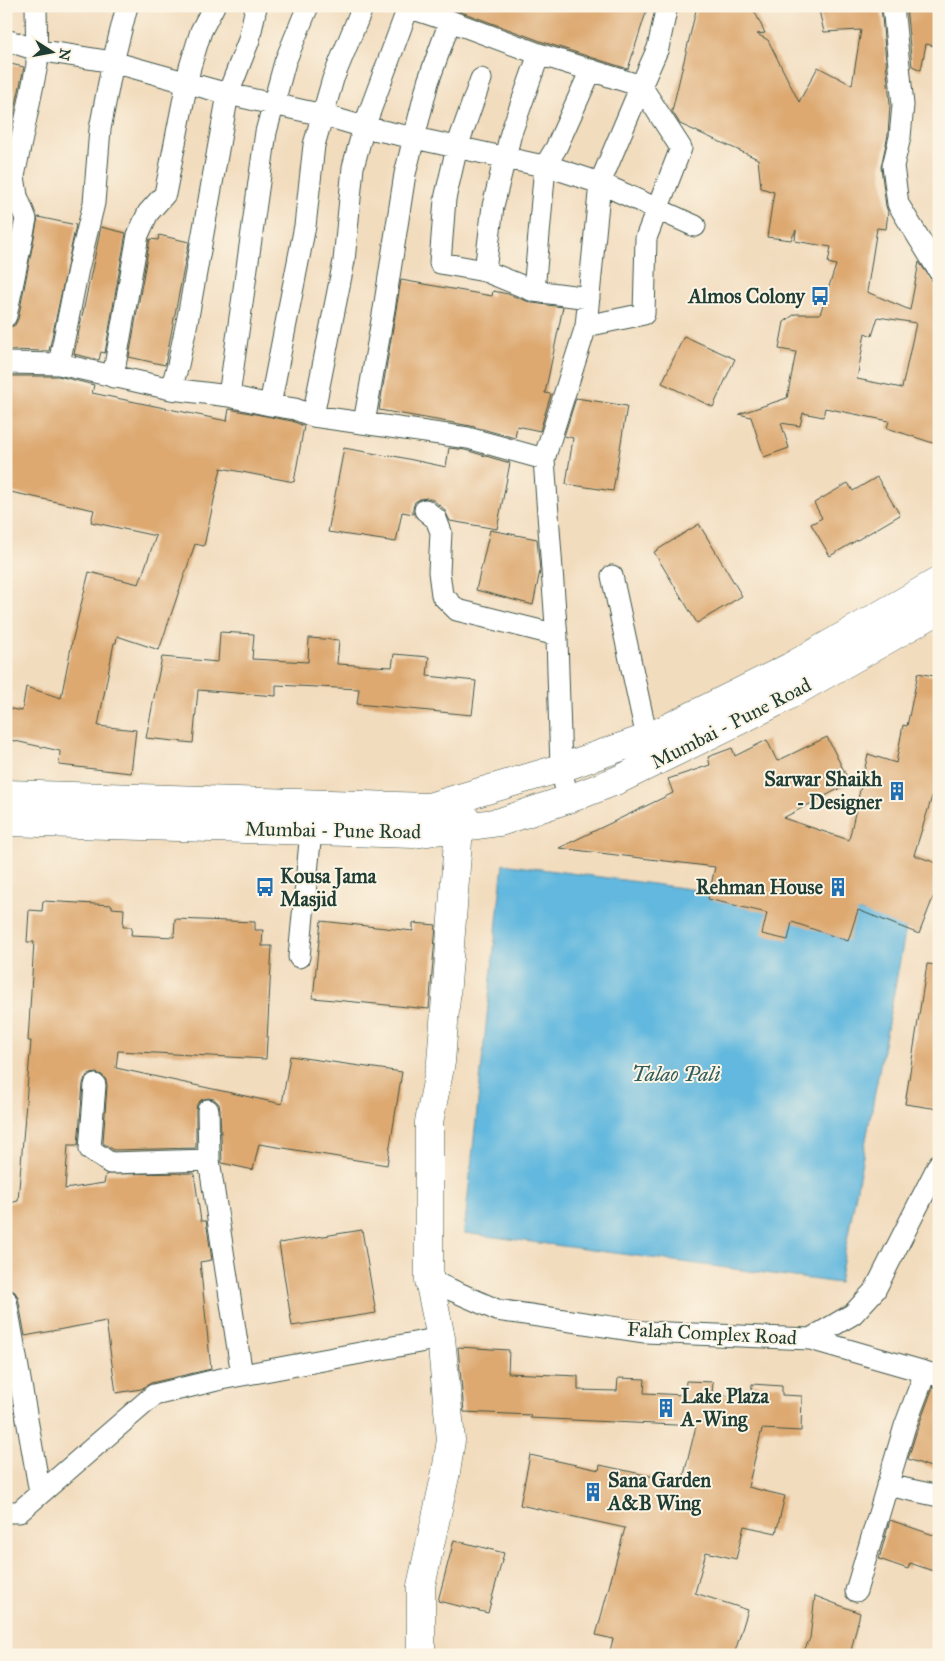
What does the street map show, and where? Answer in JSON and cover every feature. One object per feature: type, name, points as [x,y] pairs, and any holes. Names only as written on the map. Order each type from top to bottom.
[{"type":"main road","name":"Mumbai - Pune Road","points":[[6,794],[429,807],[561,768],[647,738],[790,667],[939,581]]},
{"type":"main road","name":"Mumbai - Pune Road","points":[[6,822],[414,834],[500,822],[618,780],[776,702],[939,610]]},
{"type":"main road","points":[[421,1655],[421,1586],[446,1472],[451,1440],[441,1338],[429,1280],[428,1122],[441,1062],[458,828],[467,797]]},
{"type":"street","points":[[6,316],[26,219],[17,196],[14,176],[37,65],[36,6]]},
{"type":"street","points":[[59,364],[78,269],[94,203],[100,129],[128,6]]},
{"type":"street","points":[[113,377],[138,235],[148,213],[165,194],[186,83],[201,31],[214,6]]},
{"type":"street","points":[[229,396],[266,132],[286,62],[308,6]]},
{"type":"street","points":[[270,405],[304,226],[314,145],[333,79],[363,6]]},
{"type":"street","points":[[568,799],[561,768],[557,634],[544,459],[586,326],[600,183],[640,86],[658,48],[667,6]]},
{"type":"street","points":[[893,6],[903,105],[900,137],[893,166],[898,204],[939,271]]},
{"type":"street","points":[[171,390],[188,317],[228,94],[250,40],[255,7]]},
{"type":"street","points":[[313,416],[344,262],[353,167],[364,127],[407,7],[539,54],[640,86],[681,148],[646,238],[644,314],[586,326]]},
{"type":"street","points":[[364,422],[405,174],[428,82],[450,21]]},
{"type":"street","points":[[6,40],[37,50],[114,62],[228,94],[323,115],[364,127],[545,166],[600,183],[695,226]]},
{"type":"street","points":[[485,271],[493,206],[505,157],[511,133],[539,54]]},
{"type":"street","points":[[534,291],[545,166],[556,148],[591,70]]},
{"type":"street","points":[[482,80],[457,147],[445,199],[440,263],[485,271],[534,291],[589,298]]},
{"type":"street","points":[[6,363],[59,364],[171,390],[229,396],[295,409],[313,416],[468,438],[544,459]]},
{"type":"street","points":[[424,510],[436,519],[441,532],[439,572],[442,595],[457,610],[557,634]]},
{"type":"street","points":[[612,576],[647,738]]},
{"type":"street","points":[[299,957],[311,831]]},
{"type":"street","points":[[95,1085],[90,1149],[110,1163],[209,1160]]},
{"type":"street","points":[[208,1110],[209,1160],[242,1375]]},
{"type":"street","name":"Falah Complex Road","points":[[429,1280],[497,1310],[645,1332],[810,1339],[853,1314],[876,1290],[939,1164]]},
{"type":"street","points":[[6,1300],[40,1493]]},
{"type":"street","points":[[6,1512],[19,1512],[154,1395],[242,1375],[441,1338]]},
{"type":"street","points":[[810,1339],[932,1375],[904,1426],[856,1591]]},
{"type":"street","points":[[887,1485],[939,1496]]},
{"type":"water","name":"Talao Pali","points":[[503,864],[908,918],[839,1283],[464,1233]]},
{"type":"building","points":[[445,6],[648,6],[628,69],[543,42]]},
{"type":"building","points":[[697,6],[752,6],[765,33],[757,34],[768,40],[799,102],[818,67],[852,85],[861,30],[824,32],[818,6],[881,6],[890,105],[888,135],[881,167],[888,212],[886,229],[877,228],[867,292],[910,310],[919,262],[939,290],[939,445],[887,428],[889,421],[825,408],[823,417],[803,413],[800,426],[781,423],[789,448],[764,457],[751,417],[739,414],[787,398],[796,352],[779,349],[784,322],[795,314],[820,314],[836,265],[828,263],[831,247],[795,241],[796,230],[791,240],[767,237],[774,192],[761,188],[758,159],[680,124],[672,111]],"holes":[[[878,317],[916,323],[902,388],[857,379],[865,333],[872,336]]]},
{"type":"building","points":[[906,6],[939,6],[939,47],[926,44],[921,70],[912,66]]},
{"type":"building","points":[[6,63],[24,67],[6,152]]},
{"type":"building","points":[[6,211],[10,211],[13,220],[6,253]]},
{"type":"building","points":[[38,217],[76,225],[49,351],[6,350],[8,328],[15,325],[18,319]]},
{"type":"building","points":[[101,227],[126,233],[105,353],[101,352],[99,360],[74,354]]},
{"type":"building","points":[[159,235],[189,242],[165,365],[129,357],[150,239],[158,240]]},
{"type":"building","points":[[401,280],[492,296],[493,291],[508,294],[532,303],[563,307],[545,393],[551,394],[540,431],[517,426],[515,438],[471,426],[379,410]]},
{"type":"building","points":[[684,336],[735,359],[713,407],[662,383]]},
{"type":"building","points":[[6,376],[58,376],[94,385],[92,393],[227,421],[229,409],[292,421],[304,426],[294,482],[221,468],[204,546],[195,544],[159,650],[117,636],[98,726],[136,730],[131,773],[59,765],[60,751],[6,739],[6,708],[22,711],[26,687],[61,698],[89,572],[139,584],[156,536],[91,522],[94,510],[6,491]]},
{"type":"building","points":[[576,398],[627,406],[613,491],[566,484],[573,438],[564,436]]},
{"type":"building","points":[[344,448],[446,467],[449,448],[465,450],[510,463],[497,529],[450,521],[444,509],[433,500],[427,498],[415,502],[413,514],[402,512],[396,542],[328,532]]},
{"type":"building","points":[[877,477],[900,515],[830,556],[811,524],[822,518],[814,503],[848,483],[853,491]]},
{"type":"building","points":[[699,524],[742,596],[697,623],[654,552]]},
{"type":"building","points":[[490,530],[537,539],[540,571],[533,605],[476,590]]},
{"type":"building","points":[[220,632],[254,634],[252,659],[308,662],[309,638],[339,640],[337,664],[392,667],[394,654],[429,657],[427,676],[476,681],[472,715],[357,704],[359,689],[276,685],[276,696],[198,690],[193,743],[146,738],[162,657],[218,662]]},
{"type":"building","points":[[918,673],[939,677],[939,774],[914,855],[939,864],[939,882],[919,934],[858,910],[848,941],[792,922],[788,940],[762,934],[767,913],[708,899],[715,867],[559,848],[673,793],[668,779],[710,765],[708,757],[732,748],[735,756],[767,740],[777,761],[827,737],[850,783],[783,818],[849,840],[868,754],[896,763],[903,725],[907,726]]},
{"type":"building","points":[[43,901],[112,905],[112,908],[124,909],[123,927],[132,927],[131,935],[174,937],[175,919],[255,922],[255,930],[263,930],[262,946],[272,946],[266,1059],[118,1051],[116,1068],[282,1104],[290,1056],[402,1072],[387,1165],[259,1144],[253,1170],[222,1163],[219,1104],[214,1099],[208,1098],[201,1100],[197,1104],[196,1148],[114,1150],[103,1143],[106,1080],[102,1075],[96,1073],[90,1074],[85,1078],[78,1145],[68,1145],[65,1189],[104,1183],[106,1174],[194,1173],[201,1221],[206,1221],[212,1260],[200,1262],[211,1369],[151,1383],[141,1389],[116,1393],[106,1321],[25,1336],[18,1297],[15,1292],[8,1288],[6,1279],[6,1204],[18,1201],[31,1041],[28,1041],[34,942],[27,942],[29,910],[42,911]]},
{"type":"building","points":[[321,921],[413,931],[413,923],[436,925],[429,1009],[313,998]]},
{"type":"building","points":[[927,964],[939,965],[939,1109],[905,1104]]},
{"type":"building","points":[[362,1230],[376,1313],[292,1326],[279,1243]]},
{"type":"building","points":[[458,1347],[509,1350],[508,1373],[578,1376],[578,1390],[617,1391],[618,1378],[645,1379],[644,1393],[685,1395],[686,1381],[713,1382],[712,1395],[751,1397],[752,1384],[782,1386],[782,1395],[802,1396],[801,1431],[762,1429],[748,1487],[785,1496],[776,1533],[744,1526],[736,1559],[706,1552],[695,1593],[748,1610],[734,1655],[609,1655],[613,1639],[596,1635],[625,1528],[520,1505],[530,1455],[599,1470],[600,1465],[682,1483],[696,1426],[530,1418],[531,1415],[464,1412]]},
{"type":"building","points":[[933,1387],[939,1388],[939,1470],[908,1459]]},
{"type":"building","points":[[890,1520],[939,1537],[939,1573],[910,1563],[908,1569],[879,1559]]},
{"type":"building","points":[[454,1540],[504,1553],[488,1613],[438,1601]]},
{"type":"building","points":[[815,1596],[860,1613],[850,1655],[802,1655],[810,1638]]},
{"type":"place","name":"Almos Colony","points":[[820,296]]},
{"type":"place","name":"Sarwar Shaikh - Designer","points":[[897,791]]},
{"type":"place","name":"Kousa Jama Masjid","points":[[265,887]]},
{"type":"place","name":"Rehman House","points":[[838,887]]},
{"type":"place","name":"Lake Plaza A-Wing","points":[[666,1408]]},
{"type":"place","name":"Sana Garden A&B Wing","points":[[593,1492]]}]
